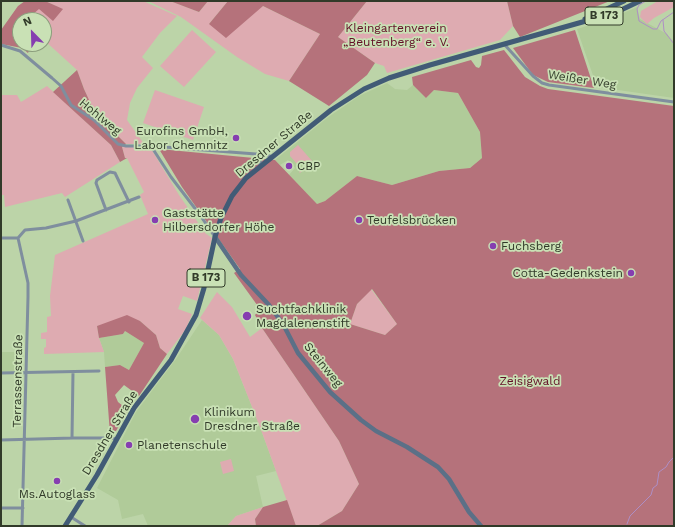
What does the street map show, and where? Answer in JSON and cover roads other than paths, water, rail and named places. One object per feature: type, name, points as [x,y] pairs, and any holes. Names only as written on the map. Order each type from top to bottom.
[{"type":"main road","name":"B 173","points":[[567,26],[624,1]]},
{"type":"main road","name":"B 173","points":[[567,26],[621,10],[640,1]]},
{"type":"main road","name":"Dresdner Straße","points":[[65,526],[97,475],[134,408],[171,360],[196,315],[221,218],[232,196],[246,178],[331,110],[364,89],[408,71],[567,26]]},
{"type":"street","name":"Weißer Weg","points":[[504,44],[533,76],[542,83],[674,102]]},
{"type":"street","name":"Hohlweg","points":[[1,45],[20,51],[52,78],[61,86],[71,105],[94,120],[118,144],[126,146],[151,146],[261,155],[270,156],[272,158]]},
{"type":"street","name":"Steinweg","points":[[151,146],[173,180],[200,215],[241,276],[268,305],[279,320],[298,353],[330,392],[361,420],[376,431],[407,446],[438,467],[449,479],[469,512],[482,526]]},
{"type":"street","points":[[260,166],[261,155]]},
{"type":"street","points":[[106,210],[96,180],[110,172],[115,172],[128,202]]},
{"type":"street","points":[[1,238],[18,238],[25,230],[46,228],[76,221],[139,197]]},
{"type":"street","points":[[68,200],[83,241]]},
{"type":"street","name":"Terrassenstraße","points":[[18,238],[28,283],[22,526]]},
{"type":"street","points":[[1,373],[99,371]]},
{"type":"street","points":[[72,438],[73,372]]},
{"type":"street","points":[[1,440],[72,438],[117,439]]},
{"type":"street","points":[[1,508],[23,508]]},
{"type":"street","points":[[71,517],[85,526]]},
{"type":"waterway","points":[[646,1],[639,5],[637,9],[639,21],[653,29],[657,29],[661,21],[674,12]]},
{"type":"waterway","points":[[663,20],[664,31],[674,44]]},
{"type":"waterway","points":[[627,524],[630,516],[651,495],[653,488],[657,485],[659,472],[666,467],[674,457]]},
{"type":"place","name":"Eurofins GmbH, Labor Chemnitz","points":[[236,138]]},
{"type":"place","name":"CBP","points":[[289,166]]},
{"type":"place","name":"Gaststätte Hilbersdorfer Höhe","points":[[155,220]]},
{"type":"place","name":"Teufelsbrücken","points":[[359,220]]},
{"type":"place","name":"Fuchsberg","points":[[493,246]]},
{"type":"place","name":"Cotta-Gedenkstein","points":[[631,273]]},
{"type":"place","name":"Suchtfachklinik Magdalenenstift","points":[[247,316]]},
{"type":"place","name":"Klinikum Dresdner Straße","points":[[195,419]]},
{"type":"place","name":"Planetenschule","points":[[129,445]]},
{"type":"place","name":"Ms.Autoglass","points":[[57,481]]},
{"type":"park label","name":"Kleingartenverein „Beutenberg“ e. V.","points":[[396,35]]},
{"type":"park label","name":"Zeisigwald","points":[[530,381]]}]
